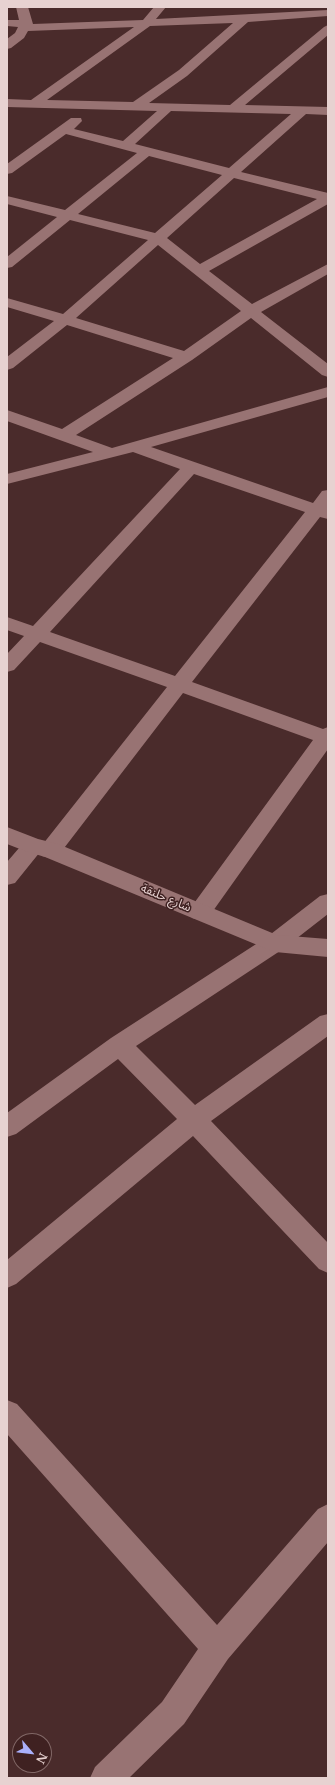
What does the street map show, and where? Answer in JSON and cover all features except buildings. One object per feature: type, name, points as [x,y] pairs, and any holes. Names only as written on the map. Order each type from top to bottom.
[{"type":"street","points":[[22,7],[26,24],[30,28],[146,24],[328,13]]},
{"type":"street","points":[[35,103],[146,24],[160,7]]},
{"type":"street","points":[[137,105],[183,72],[242,19],[261,7]]},
{"type":"street","points":[[7,23],[26,24]]},
{"type":"street","points":[[7,45],[20,35],[26,24]]},
{"type":"street","points":[[234,108],[328,30]]},
{"type":"street","points":[[8,104],[100,104],[328,111]]},
{"type":"street","points":[[7,170],[100,104]]},
{"type":"street","points":[[127,145],[169,106]]},
{"type":"street","points":[[7,365],[65,320],[302,111]]},
{"type":"street","points":[[64,130],[328,197]]},
{"type":"street","points":[[7,264],[147,151]]},
{"type":"street","points":[[200,270],[318,205],[328,197]]},
{"type":"street","points":[[7,200],[158,238],[328,372]]},
{"type":"street","points":[[64,435],[186,357],[251,311],[328,268]]},
{"type":"street","points":[[7,302],[186,357]]},
{"type":"street","points":[[7,479],[134,447],[328,392]]},
{"type":"street","points":[[7,415],[111,453]]},
{"type":"street","points":[[134,447],[322,512]]},
{"type":"street","points":[[7,666],[192,466]]},
{"type":"street","points":[[7,877],[42,848],[322,512],[328,495]]},
{"type":"street","points":[[7,623],[327,736],[200,912]]},
{"type":"street","name":"شارع حلنقة","points":[[7,835],[275,943],[328,948]]},
{"type":"street","points":[[7,1127],[119,1045],[275,943],[328,902]]},
{"type":"street","points":[[7,1276],[194,1120],[328,1023]]},
{"type":"street","points":[[119,1045],[194,1120],[328,1261]]},
{"type":"street","points":[[7,1414],[217,1648]]},
{"type":"street","points":[[106,1778],[173,1712],[217,1648],[328,1519]]}]
